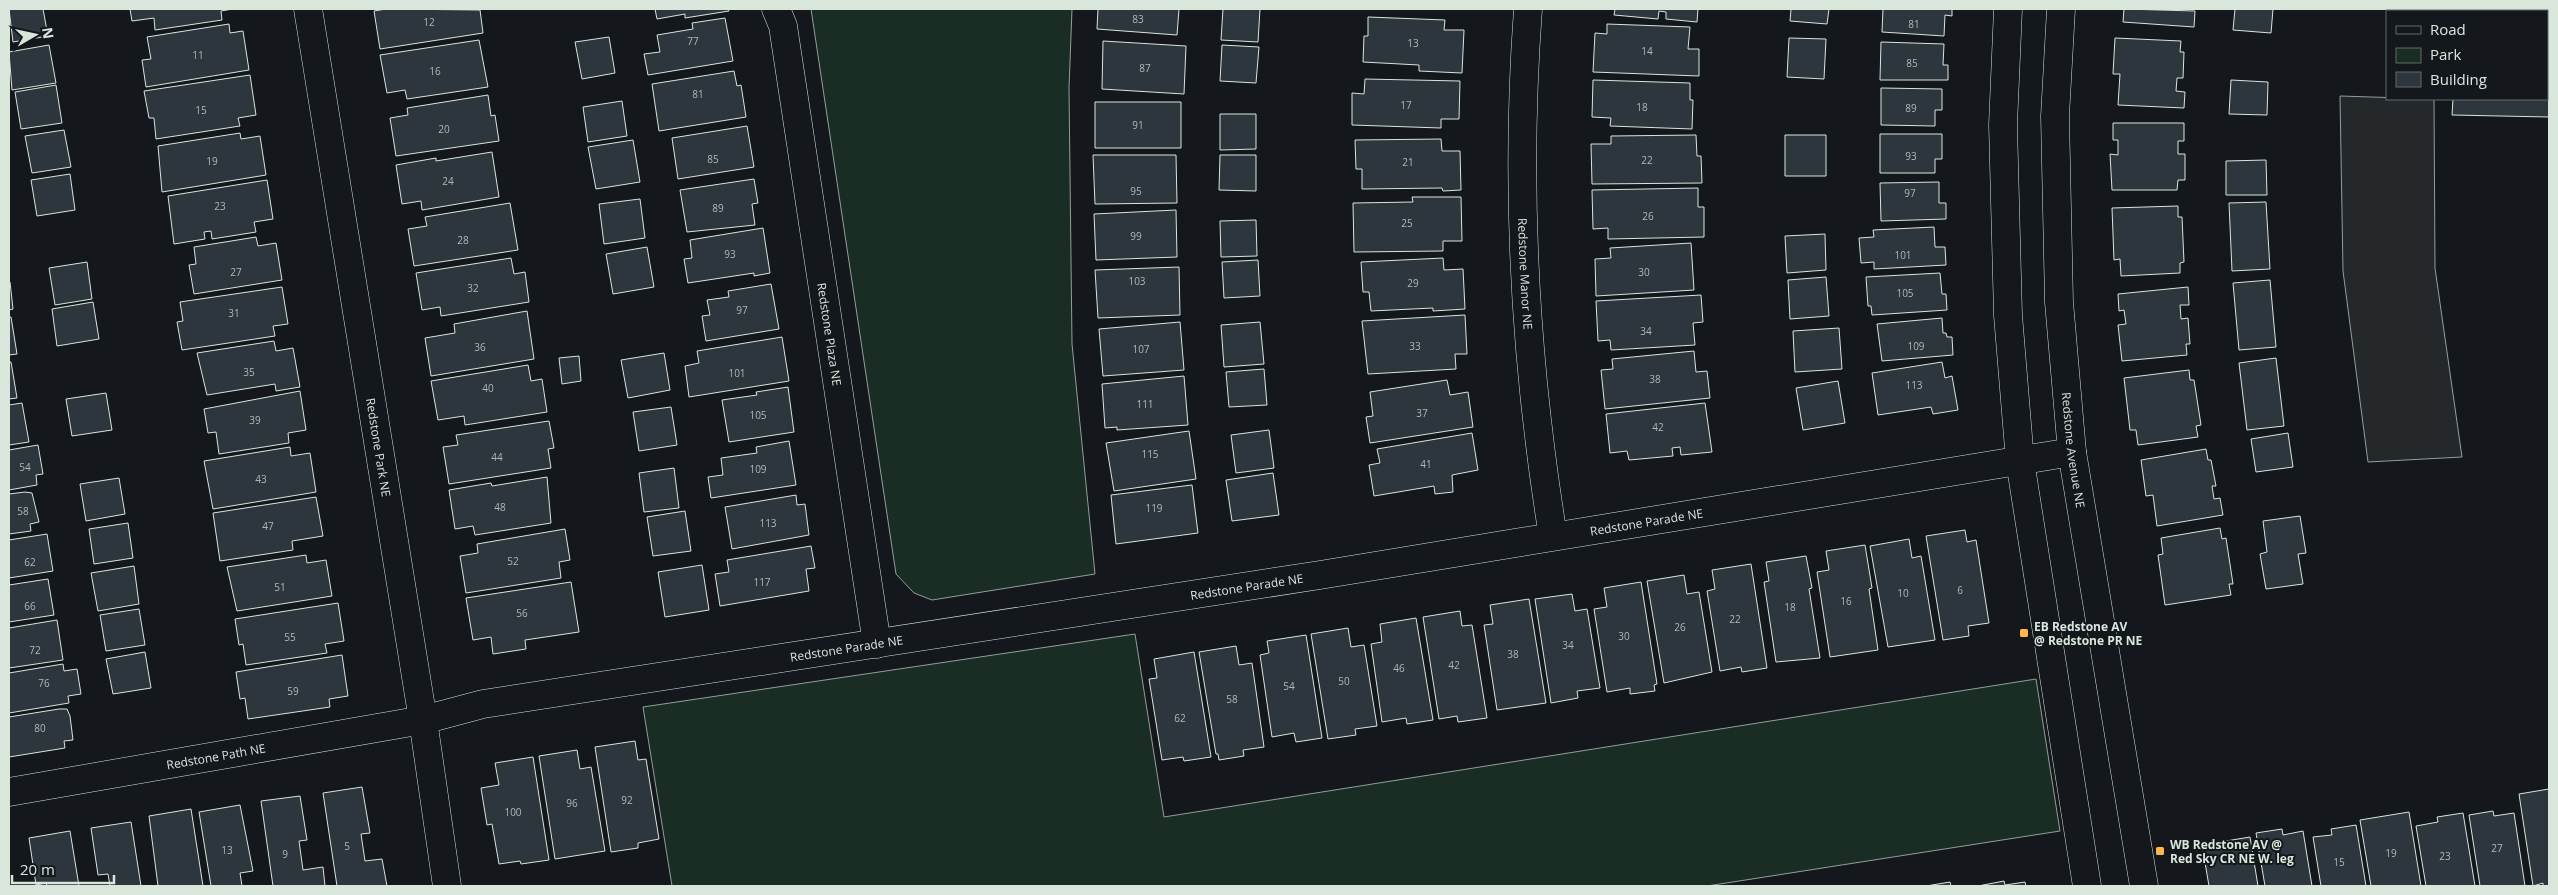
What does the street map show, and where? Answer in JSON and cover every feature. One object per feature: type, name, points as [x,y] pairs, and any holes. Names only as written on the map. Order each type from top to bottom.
[{"type":"street","name":"Redstone Park NE","points":[[308,9],[423,720],[446,886]]},
{"type":"street","name":"Redstone Manor NE","points":[[1528,9],[1523,68],[1524,258],[1539,448],[1553,536]]},
{"type":"street","points":[[2008,9],[2004,125],[2008,316],[2020,461],[2087,886]]},
{"type":"street","name":"Redstone Avenue NE","points":[[2061,9],[2055,116],[2058,292],[2072,452],[2144,886]]},
{"type":"street","name":"Redstone Plaza NE","points":[[781,14],[877,644]]},
{"type":"street","name":"Redstone Parade NE","points":[[423,720],[483,704],[1320,575],[2072,452]]},
{"type":"street","name":"Redstone Path NE","points":[[9,792],[423,720]]},
{"type":"green space","points":[[811,9],[1072,9],[1069,88],[1072,344],[1095,574],[932,600],[914,593],[896,574]]},
{"type":"green space","points":[[1135,634],[1164,817],[2036,679],[2060,831],[1707,886],[672,886],[643,707]]},
{"type":"shaded area","points":[[2340,96],[2386,97],[2386,100],[2434,100],[2435,268],[2462,457],[2368,462],[2343,271]]},
{"type":"building","points":[[9,9],[43,9],[48,36],[13,42]]},
{"type":"building","points":[[130,9],[233,9],[221,11],[222,20],[155,30],[154,18],[132,21]]},
{"type":"building","points":[[386,9],[480,10],[483,33],[380,49],[374,11]]},
{"type":"building","points":[[655,9],[728,9],[729,11],[685,18],[685,14],[657,19]]},
{"type":"building","points":[[1098,9],[1179,9],[1177,35],[1097,29]]},
{"type":"building","points":[[1223,9],[1260,9],[1258,42],[1221,40]]},
{"type":"building","points":[[1615,9],[1698,9],[1697,22],[1666,19],[1666,12],[1659,11],[1658,19],[1614,15]]},
{"type":"building","points":[[1791,9],[1829,9],[1827,24],[1790,21]]},
{"type":"building","points":[[1883,9],[1952,9],[1952,16],[1945,15],[1944,36],[1882,32]]},
{"type":"building","points":[[2124,9],[2195,11],[2194,27],[2123,22]]},
{"type":"building","points":[[2235,9],[2273,9],[2271,33],[2233,30]]},
{"type":"building","points":[[1368,17],[1445,20],[1444,30],[1464,30],[1462,73],[1419,71],[1419,65],[1363,62],[1364,36],[1368,36]]},
{"type":"building","points":[[725,18],[733,61],[648,75],[644,54],[660,52],[657,35],[693,29],[692,23]]},
{"type":"building","points":[[229,24],[230,33],[243,31],[249,70],[146,87],[142,60],[151,59],[147,37]]},
{"type":"building","points":[[1607,24],[1690,27],[1688,49],[1699,49],[1699,76],[1593,72],[1595,33],[1607,34]]},
{"type":"building","points":[[2549,34],[2549,117],[2452,115],[2453,100],[2548,100]]},
{"type":"building","points":[[609,37],[615,73],[582,79],[575,42]]},
{"type":"building","points":[[1789,38],[1826,39],[1824,79],[1787,77]]},
{"type":"building","points":[[2115,38],[2181,41],[2180,52],[2184,52],[2183,78],[2177,78],[2176,91],[2185,92],[2184,108],[2118,105],[2120,74],[2113,74]]},
{"type":"building","points":[[479,40],[488,87],[407,99],[405,90],[387,93],[380,55]]},
{"type":"building","points":[[1103,41],[1186,46],[1184,94],[1102,89]]},
{"type":"building","points":[[1881,42],[1944,44],[1943,65],[1948,65],[1948,80],[1880,80]]},
{"type":"building","points":[[49,45],[56,83],[12,90],[9,52]]},
{"type":"building","points":[[1222,45],[1259,47],[1256,83],[1220,81]]},
{"type":"building","points":[[734,71],[737,86],[741,85],[746,117],[659,131],[652,84]]},
{"type":"building","points":[[250,75],[256,115],[238,118],[240,126],[156,139],[154,118],[149,118],[144,91]]},
{"type":"building","points":[[1365,79],[1460,81],[1459,119],[1441,119],[1441,128],[1352,125],[1352,93],[1364,94]]},
{"type":"building","points":[[1593,80],[1690,83],[1690,100],[1693,100],[1692,129],[1610,126],[1611,118],[1592,117]]},
{"type":"building","points":[[2231,80],[2268,82],[2267,115],[2229,114]]},
{"type":"building","points":[[56,85],[62,123],[21,129],[15,92]]},
{"type":"building","points":[[1881,88],[1942,89],[1942,110],[1935,110],[1935,126],[1881,125]]},
{"type":"building","points":[[488,95],[491,116],[495,115],[499,141],[396,156],[390,118],[408,115],[407,108]]},
{"type":"building","points":[[622,101],[627,136],[588,142],[583,107]]},
{"type":"building","points":[[1095,102],[1181,102],[1181,148],[1095,148]]},
{"type":"building","points":[[1220,114],[1256,114],[1256,149],[1220,150]]},
{"type":"building","points":[[2113,123],[2184,123],[2184,141],[2178,141],[2178,154],[2185,154],[2185,180],[2178,180],[2177,190],[2112,190],[2110,154],[2118,155],[2118,140],[2113,140]]},
{"type":"building","points":[[747,126],[754,167],[678,179],[672,138]]},
{"type":"building","points":[[64,130],[71,167],[32,173],[25,136]]},
{"type":"building","points":[[240,133],[241,139],[260,136],[266,175],[162,192],[158,146]]},
{"type":"building","points":[[1880,134],[1942,134],[1942,159],[1935,159],[1935,173],[1880,173]]},
{"type":"building","points":[[1696,135],[1697,156],[1701,156],[1702,183],[1592,184],[1591,144],[1611,144],[1611,136]]},
{"type":"building","points":[[1785,135],[1826,135],[1826,176],[1785,176]]},
{"type":"building","points":[[1441,139],[1442,151],[1460,151],[1461,190],[1443,191],[1442,188],[1362,189],[1362,169],[1356,169],[1355,140]]},
{"type":"building","points":[[633,140],[640,182],[596,189],[588,147]]},
{"type":"building","points":[[492,152],[499,197],[422,210],[421,201],[402,204],[396,165],[436,158],[436,161]]},
{"type":"building","points":[[1093,155],[1176,155],[1177,203],[1095,204]]},
{"type":"building","points":[[1220,155],[1256,155],[1256,191],[1219,190]]},
{"type":"building","points":[[2266,160],[2267,195],[2226,195],[2226,161]]},
{"type":"building","points":[[70,174],[75,210],[37,216],[31,180]]},
{"type":"building","points":[[754,179],[758,203],[752,204],[755,225],[687,232],[680,190]]},
{"type":"building","points":[[267,180],[273,219],[254,222],[256,232],[212,239],[211,231],[204,232],[205,239],[174,244],[168,196]]},
{"type":"building","points":[[1939,182],[1939,203],[1946,203],[1946,219],[1881,221],[1880,183]]},
{"type":"building","points":[[1698,188],[1698,207],[1704,207],[1704,237],[1608,239],[1608,228],[1593,229],[1592,190]]},
{"type":"building","points":[[1412,197],[1461,197],[1462,241],[1443,241],[1443,251],[1354,252],[1353,203],[1413,202]]},
{"type":"building","points":[[640,199],[645,238],[604,244],[599,204]]},
{"type":"building","points":[[2266,202],[2270,269],[2232,271],[2229,203]]},
{"type":"building","points":[[510,203],[518,250],[414,266],[408,229],[427,226],[425,217]]},
{"type":"building","points":[[2178,206],[2178,217],[2182,217],[2184,262],[2180,263],[2180,273],[2121,276],[2120,259],[2114,260],[2112,208]]},
{"type":"building","points":[[1176,210],[1177,257],[1096,260],[1094,214]]},
{"type":"building","points":[[1256,220],[1257,256],[1221,257],[1220,221]]},
{"type":"building","points":[[1934,227],[1935,247],[1945,247],[1946,265],[1874,269],[1874,262],[1861,263],[1859,238],[1874,237],[1873,230]]},
{"type":"building","points":[[763,228],[770,273],[754,276],[754,273],[688,283],[684,259],[692,258],[690,240]]},
{"type":"building","points":[[1825,234],[1826,270],[1787,273],[1785,236]]},
{"type":"building","points":[[256,237],[258,246],[276,243],[282,280],[194,294],[189,265],[196,264],[194,247]]},
{"type":"building","points":[[1691,243],[1694,290],[1596,296],[1595,259],[1611,258],[1610,248]]},
{"type":"building","points":[[647,247],[654,287],[613,294],[606,254]]},
{"type":"building","points":[[511,258],[514,274],[525,272],[529,302],[441,316],[440,307],[422,310],[416,273]]},
{"type":"building","points":[[1443,258],[1444,270],[1463,269],[1465,309],[1433,311],[1433,308],[1371,311],[1369,292],[1363,292],[1361,262]]},
{"type":"building","points":[[1258,260],[1260,296],[1224,298],[1222,262]]},
{"type":"building","points":[[87,262],[92,299],[55,305],[49,268]]},
{"type":"building","points":[[1179,267],[1180,315],[1098,318],[1095,270]]},
{"type":"building","points":[[1940,273],[1942,294],[1946,294],[1947,310],[1872,315],[1871,306],[1868,306],[1866,277]]},
{"type":"building","points":[[1826,277],[1829,316],[1790,319],[1788,280]]},
{"type":"building","points":[[2270,280],[2276,347],[2239,350],[2233,283]]},
{"type":"building","points":[[9,282],[13,309],[9,310]]},
{"type":"building","points":[[771,284],[779,329],[706,341],[702,316],[710,315],[707,300],[729,297],[728,291]]},
{"type":"building","points":[[282,287],[288,324],[273,326],[275,336],[182,350],[177,322],[183,321],[180,302]]},
{"type":"building","points":[[2188,287],[2189,305],[2180,305],[2181,319],[2188,318],[2190,344],[2186,344],[2187,355],[2122,361],[2118,325],[2126,324],[2124,310],[2119,311],[2118,294]]},
{"type":"building","points":[[1701,295],[1703,322],[1693,323],[1695,345],[1611,350],[1610,340],[1598,341],[1596,301]]},
{"type":"building","points":[[93,302],[99,339],[57,346],[52,309]]},
{"type":"building","points":[[527,311],[534,359],[431,376],[425,338],[455,333],[454,324]]},
{"type":"building","points":[[1465,315],[1467,354],[1455,354],[1456,369],[1368,374],[1362,321]]},
{"type":"building","points":[[9,317],[11,317],[17,354],[9,355]]},
{"type":"building","points":[[1942,318],[1943,333],[1946,333],[1947,337],[1952,337],[1953,355],[1882,361],[1877,324]]},
{"type":"building","points":[[1180,322],[1184,370],[1103,376],[1099,329]]},
{"type":"building","points":[[1260,322],[1264,364],[1224,367],[1221,325]]},
{"type":"building","points":[[1839,328],[1842,369],[1795,372],[1793,331]]},
{"type":"building","points":[[782,337],[789,381],[689,397],[685,366],[699,363],[697,351]]},
{"type":"building","points":[[274,341],[276,351],[293,348],[300,387],[276,391],[275,384],[207,395],[197,353]]},
{"type":"building","points":[[1694,351],[1696,372],[1707,371],[1710,398],[1605,409],[1601,370],[1613,369],[1612,359]]},
{"type":"building","points":[[664,353],[670,390],[628,398],[621,360]]},
{"type":"building","points":[[579,356],[581,381],[562,384],[559,358]]},
{"type":"building","points":[[2276,358],[2284,426],[2247,430],[2239,363]]},
{"type":"building","points":[[9,362],[11,362],[17,398],[9,399]]},
{"type":"building","points":[[1942,362],[1945,378],[1952,376],[1958,410],[1933,414],[1931,407],[1878,415],[1872,373]]},
{"type":"building","points":[[528,365],[531,381],[542,379],[547,412],[465,425],[464,416],[438,420],[431,381]]},
{"type":"building","points":[[1264,369],[1267,405],[1229,407],[1226,372]]},
{"type":"building","points":[[2189,370],[2190,380],[2194,380],[2201,425],[2196,426],[2198,437],[2138,445],[2136,430],[2130,430],[2124,378]]},
{"type":"building","points":[[1184,376],[1188,425],[1117,430],[1117,427],[1105,428],[1102,384]]},
{"type":"building","points":[[1447,380],[1450,395],[1468,392],[1473,427],[1370,443],[1366,417],[1373,416],[1370,392]]},
{"type":"building","points":[[1838,381],[1845,423],[1803,430],[1796,388]]},
{"type":"building","points":[[788,387],[794,432],[729,442],[722,400],[757,395],[756,392]]},
{"type":"building","points":[[300,391],[306,430],[288,433],[289,443],[219,454],[216,432],[208,433],[204,409]]},
{"type":"building","points":[[106,393],[112,430],[72,436],[66,399]]},
{"type":"building","points":[[22,403],[29,442],[9,445],[9,405]]},
{"type":"building","points":[[1705,403],[1712,452],[1681,455],[1680,447],[1672,448],[1673,456],[1629,460],[1627,451],[1610,453],[1606,414]]},
{"type":"building","points":[[671,407],[677,445],[639,451],[633,412]]},
{"type":"building","points":[[549,421],[554,448],[548,449],[551,468],[449,484],[443,447],[458,445],[456,435]]},
{"type":"building","points":[[1269,430],[1274,468],[1236,473],[1231,435]]},
{"type":"building","points":[[1189,431],[1196,479],[1114,491],[1106,443]]},
{"type":"building","points":[[1472,433],[1478,470],[1452,475],[1453,492],[1435,494],[1434,486],[1374,496],[1369,465],[1380,463],[1377,449]]},
{"type":"building","points":[[2288,433],[2293,467],[2256,472],[2251,439]]},
{"type":"building","points":[[789,441],[796,485],[711,498],[708,477],[723,475],[721,458],[757,453],[756,447]]},
{"type":"building","points":[[38,445],[43,474],[36,475],[37,485],[9,490],[9,450]]},
{"type":"building","points":[[290,447],[291,456],[310,453],[316,492],[213,509],[204,461]]},
{"type":"building","points":[[2206,449],[2208,460],[2211,460],[2216,486],[2212,486],[2214,499],[2220,498],[2223,515],[2157,526],[2153,495],[2146,496],[2141,460]]},
{"type":"building","points":[[674,468],[679,508],[644,512],[639,473]]},
{"type":"building","points":[[1273,473],[1279,515],[1232,521],[1226,480]]},
{"type":"building","points":[[547,477],[551,523],[475,535],[473,526],[455,529],[449,490],[491,483],[492,486]]},
{"type":"building","points":[[119,478],[125,514],[86,521],[80,484]]},
{"type":"building","points":[[1192,485],[1198,533],[1116,544],[1111,495]]},
{"type":"building","points":[[32,493],[39,522],[30,524],[31,531],[9,534],[9,494]]},
{"type":"building","points":[[796,495],[797,505],[805,504],[809,535],[732,549],[725,507]]},
{"type":"building","points":[[316,497],[323,536],[292,541],[293,550],[220,561],[213,513]]},
{"type":"building","points":[[685,511],[691,551],[653,556],[647,517]]},
{"type":"building","points":[[2300,516],[2306,553],[2298,554],[2303,584],[2266,589],[2260,554],[2267,552],[2263,521]]},
{"type":"building","points":[[128,523],[133,558],[94,564],[89,529]]},
{"type":"building","points":[[2220,528],[2222,539],[2226,538],[2233,584],[2229,584],[2231,595],[2165,605],[2158,555],[2163,554],[2161,538]]},
{"type":"building","points":[[565,529],[570,560],[559,562],[561,578],[466,593],[460,556],[478,553],[477,544]]},
{"type":"building","points":[[1965,530],[1967,542],[1976,540],[1989,623],[1968,626],[1969,636],[1943,640],[1926,536]]},
{"type":"building","points":[[47,534],[53,571],[9,578],[9,540]]},
{"type":"building","points":[[1909,539],[1912,558],[1921,556],[1935,640],[1888,647],[1870,546]]},
{"type":"building","points":[[1865,545],[1872,588],[1869,589],[1878,650],[1830,657],[1817,572],[1829,570],[1826,551]]},
{"type":"building","points":[[811,546],[815,568],[806,569],[809,591],[720,606],[715,574],[729,572],[727,560]]},
{"type":"building","points":[[306,555],[307,563],[326,560],[332,596],[237,611],[227,567]]},
{"type":"building","points":[[1806,556],[1812,588],[1809,589],[1820,658],[1776,662],[1764,582],[1769,581],[1766,562]]},
{"type":"building","points":[[1751,564],[1767,668],[1742,672],[1741,667],[1720,671],[1707,591],[1715,589],[1712,570]]},
{"type":"building","points":[[702,565],[709,610],[665,617],[658,572]]},
{"type":"building","points":[[134,566],[139,604],[98,611],[91,573]]},
{"type":"building","points":[[1684,575],[1687,594],[1699,592],[1712,672],[1664,683],[1647,581]]},
{"type":"building","points":[[48,579],[54,615],[9,622],[9,585]]},
{"type":"building","points":[[571,582],[579,632],[525,640],[526,649],[493,654],[491,637],[473,640],[466,598]]},
{"type":"building","points":[[1641,582],[1657,684],[1654,685],[1655,691],[1630,694],[1630,688],[1607,692],[1594,609],[1607,607],[1604,588]]},
{"type":"building","points":[[1572,594],[1575,611],[1587,609],[1600,688],[1577,691],[1578,698],[1551,703],[1535,599]]},
{"type":"building","points":[[1529,599],[1546,703],[1497,710],[1484,625],[1493,624],[1490,605]]},
{"type":"building","points":[[338,603],[344,641],[325,644],[327,653],[246,665],[243,644],[239,645],[235,619]]},
{"type":"building","points":[[139,609],[145,645],[106,651],[100,615]]},
{"type":"building","points":[[1460,611],[1462,626],[1472,625],[1487,718],[1458,722],[1457,716],[1439,719],[1423,617]]},
{"type":"building","points":[[1416,618],[1433,720],[1407,724],[1406,718],[1382,722],[1371,644],[1382,642],[1380,624]]},
{"type":"building","points":[[57,620],[63,660],[9,668],[9,628]]},
{"type":"building","points":[[1348,628],[1351,647],[1364,645],[1377,726],[1355,729],[1356,735],[1328,739],[1311,634]]},
{"type":"building","points":[[1306,635],[1322,738],[1296,742],[1294,733],[1272,737],[1260,655],[1269,653],[1267,641]]},
{"type":"building","points":[[1236,646],[1239,665],[1252,663],[1264,747],[1243,750],[1244,756],[1219,760],[1218,754],[1216,754],[1199,652]]},
{"type":"building","points":[[145,652],[151,688],[113,694],[106,659]]},
{"type":"building","points":[[1194,652],[1211,757],[1184,761],[1183,757],[1162,760],[1149,679],[1157,678],[1154,659]]},
{"type":"building","points":[[342,655],[348,696],[329,699],[330,707],[248,719],[245,698],[240,699],[236,672]]},
{"type":"building","points":[[63,664],[64,671],[77,669],[81,694],[68,696],[69,703],[9,713],[9,673]]},
{"type":"building","points":[[67,709],[70,716],[73,740],[64,741],[65,748],[9,757],[9,717]]},
{"type":"building","points":[[635,741],[638,760],[646,759],[659,839],[638,843],[638,848],[611,852],[595,747]]},
{"type":"building","points":[[577,750],[580,769],[591,767],[605,851],[555,859],[539,756]]},
{"type":"building","points":[[533,757],[549,860],[521,864],[520,861],[499,864],[492,824],[487,825],[481,788],[499,785],[495,763]]},
{"type":"building","points":[[362,787],[370,833],[361,834],[365,861],[382,859],[387,886],[337,886],[323,793]]},
{"type":"building","points":[[2549,789],[2549,886],[2543,886],[2543,883],[2533,886],[2519,794]]},
{"type":"building","points":[[300,796],[307,840],[299,841],[303,870],[323,867],[325,886],[273,886],[261,801]]},
{"type":"building","points":[[240,805],[253,871],[240,873],[242,886],[211,886],[199,812]]},
{"type":"building","points":[[191,809],[203,886],[158,886],[149,816]]},
{"type":"building","points":[[2493,811],[2494,816],[2514,813],[2525,886],[2480,886],[2469,815]]},
{"type":"building","points":[[2409,812],[2421,886],[2371,886],[2360,820]]},
{"type":"building","points":[[2463,813],[2475,886],[2426,886],[2416,826],[2438,822],[2437,817]]},
{"type":"building","points":[[131,822],[141,886],[110,886],[108,874],[98,875],[91,828]]},
{"type":"building","points":[[2356,825],[2366,886],[2321,886],[2313,837],[2332,835],[2331,829]]},
{"type":"building","points":[[2282,829],[2283,835],[2303,831],[2312,886],[2265,886],[2256,833]]},
{"type":"building","points":[[70,831],[79,886],[47,886],[46,883],[36,885],[29,838]]},
{"type":"building","points":[[2250,837],[2258,886],[2209,886],[2202,845]]},
{"type":"building","points":[[2004,881],[2005,885],[2025,882],[2026,886],[1978,886]]},
{"type":"building","points":[[1950,882],[1951,886],[1926,886]]},
{"type":"place","name":"EB Redstone AV @ Redstone PR NE","points":[[2024,633]]},
{"type":"place","name":"WB Redstone AV @ Red Sky CR NE W. leg","points":[[2160,851]]}]
